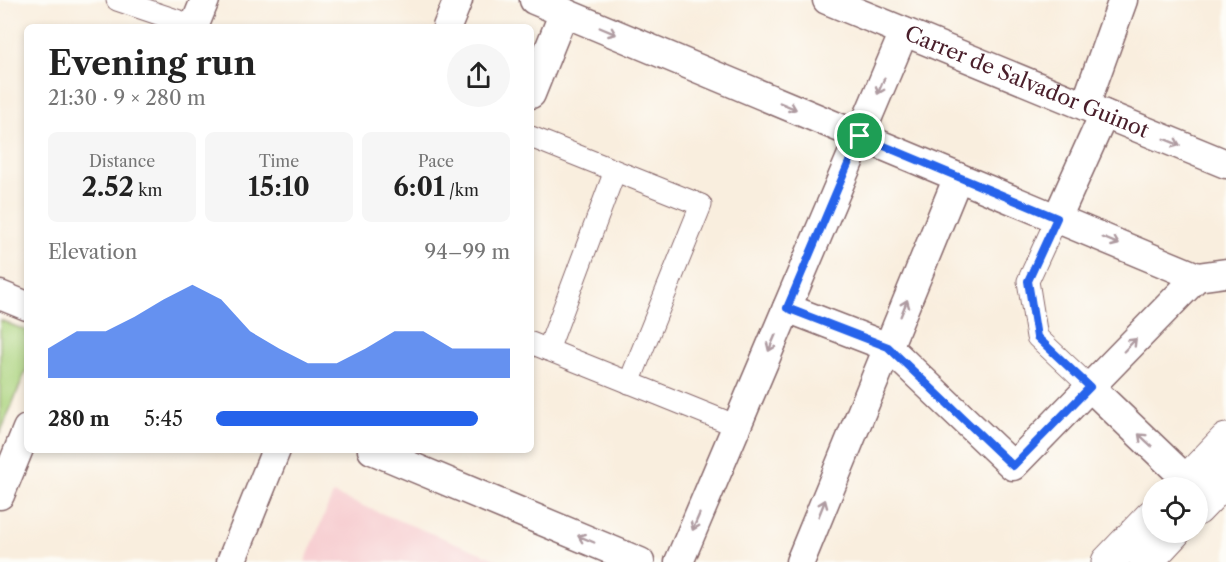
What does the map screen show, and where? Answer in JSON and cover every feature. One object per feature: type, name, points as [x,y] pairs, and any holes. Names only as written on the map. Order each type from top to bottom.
[{"type":"main road","points":[[1199,477],[1226,440]]},
{"type":"main road","points":[[1208,485],[1226,479]]},
{"type":"main road","points":[[1108,562],[1142,526]]},
{"type":"main road","points":[[1146,562],[1164,543]]},
{"type":"street","points":[[117,0],[188,24]]},
{"type":"street","points":[[195,24],[205,0]]},
{"type":"street","points":[[448,24],[458,0]]},
{"type":"street","points":[[534,0],[1197,276],[1226,273]]},
{"type":"street","name":"Carrer de Salvador Guinot","points":[[827,0],[1226,164]]},
{"type":"street","points":[[1123,0],[1095,110],[1057,218],[1028,281],[1037,337],[1090,387],[1174,477]]},
{"type":"street","points":[[534,87],[564,12]]},
{"type":"street","points":[[679,562],[904,32]]},
{"type":"street","points":[[534,138],[701,205],[629,383]]},
{"type":"street","points":[[615,171],[539,347],[737,426]]},
{"type":"street","points":[[800,562],[958,177]]},
{"type":"street","points":[[787,308],[888,347],[1013,466],[1197,276]]},
{"type":"street","points":[[0,295],[24,305]]},
{"type":"street","points":[[0,495],[24,436]]},
{"type":"street","points":[[231,562],[275,453]]},
{"type":"street","points":[[384,453],[640,562]]},
{"type":"shaded area","points":[[333,494],[503,562],[305,562]]},
{"type":"green space","points":[[0,320],[24,330],[24,375],[0,434]]},
{"type":"route","points":[[860,136],[1057,218],[1028,281],[1037,337],[1090,387],[1013,466],[888,347],[787,308],[860,136]]}]
